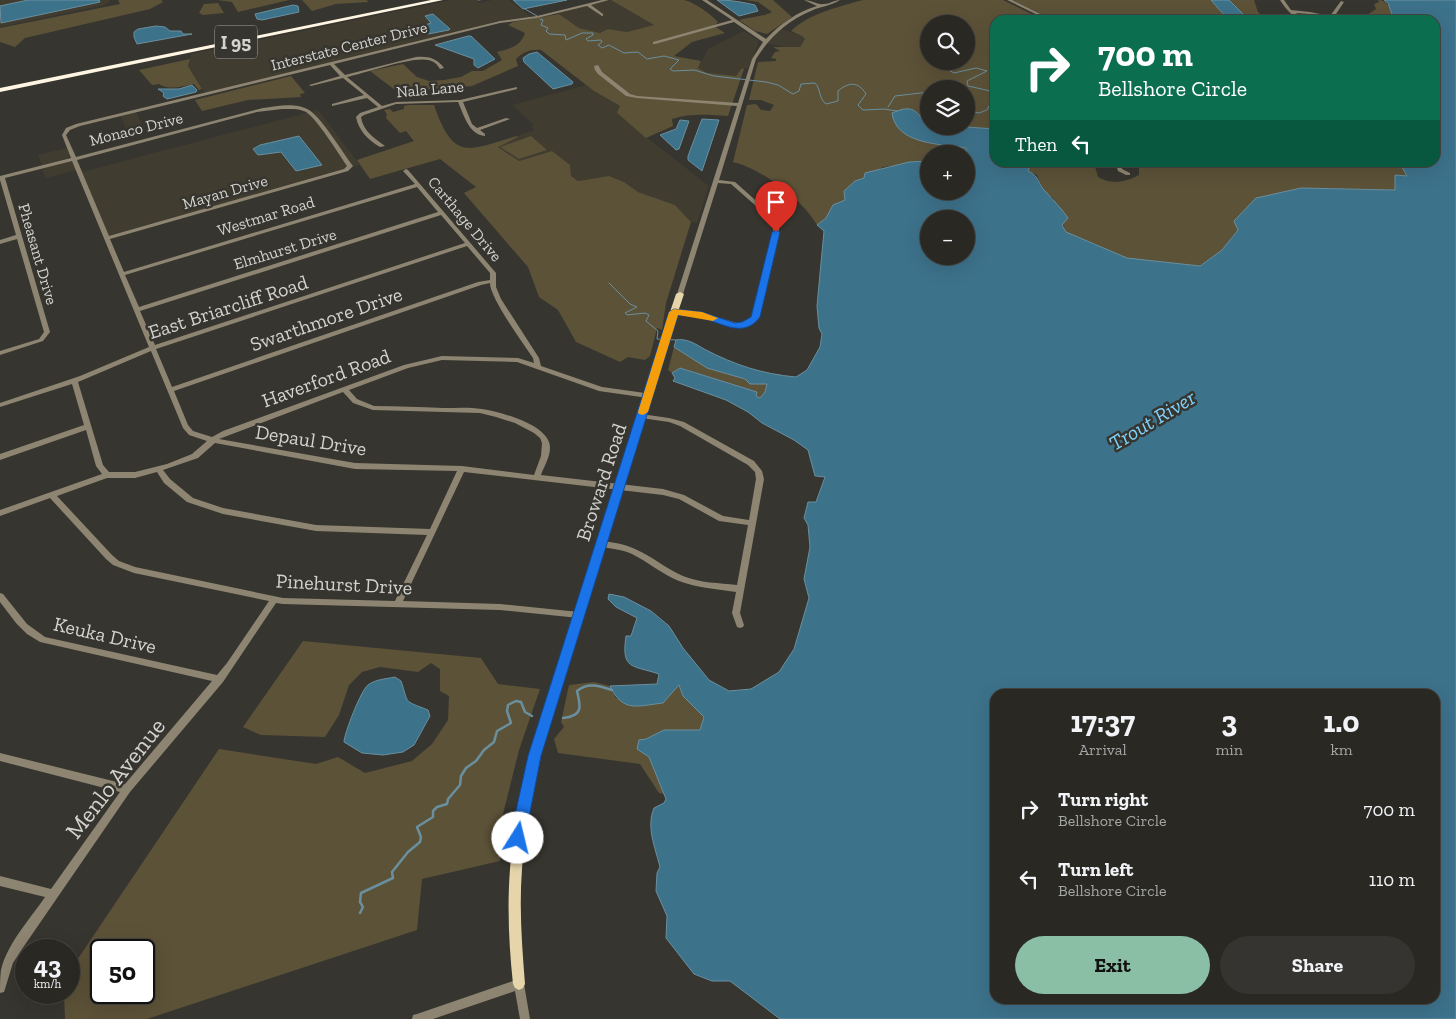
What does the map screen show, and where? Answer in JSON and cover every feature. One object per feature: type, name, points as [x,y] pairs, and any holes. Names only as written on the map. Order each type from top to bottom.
[{"type":"highway","name":"I 95","points":[[0,84],[416,0]]},
{"type":"highway","name":"I 95","points":[[0,90],[440,0]]},
{"type":"main road","name":"Broward Road","points":[[674,312],[680,294]]},
{"type":"main road","name":"Broward Road","points":[[519,984],[514,912],[515,858],[521,813],[534,756],[648,396]]},
{"type":"street","name":"Interstate Center Drive","points":[[68,129],[504,21],[537,18],[607,0]]},
{"type":"street","points":[[699,0],[765,41]]},
{"type":"street","points":[[704,0],[712,7]]},
{"type":"street","points":[[1010,0],[1041,15]]},
{"type":"street","points":[[1282,0],[1290,11],[1296,15]]},
{"type":"street","points":[[1333,15],[1342,1],[1348,0]]},
{"type":"street","points":[[810,1],[822,6]]},
{"type":"street","name":"Broward Road","points":[[680,294],[754,58],[765,41],[777,30],[811,6],[810,1]]},
{"type":"street","name":"Broward Road","points":[[802,14],[822,6],[831,5],[836,1]]},
{"type":"street","points":[[588,5],[602,15]]},
{"type":"street","points":[[1290,11],[1321,15]]},
{"type":"street","points":[[655,43],[734,21]]},
{"type":"street","points":[[311,84],[416,58],[430,59],[438,62],[442,68]]},
{"type":"street","points":[[331,63],[342,76],[381,107]]},
{"type":"street","points":[[596,66],[596,70],[600,74],[628,95],[739,105]]},
{"type":"street","name":"Nala Lane","points":[[382,146],[374,142],[358,120],[362,114],[402,102],[460,101],[515,88]]},
{"type":"street","points":[[334,105],[367,96]]},
{"type":"street","points":[[460,101],[470,125],[483,135]]},
{"type":"street","name":"Monaco Drive","points":[[1,178],[257,111],[278,108],[310,112],[350,166],[349,168]]},
{"type":"street","points":[[476,130],[508,119]]},
{"type":"street","name":"Depaul Drive","points":[[68,129],[64,135],[136,310],[186,428],[197,436],[354,465],[462,468],[673,494],[722,519],[752,523]]},
{"type":"street","points":[[1119,167],[1120,170],[1128,174]]},
{"type":"street","name":"Mayan Drive","points":[[107,238],[349,168]]},
{"type":"street","name":"Carthage Drive","points":[[406,171],[492,273],[492,281],[498,299],[538,362],[538,366]]},
{"type":"street","name":"Pheasant Drive","points":[[0,353],[36,342],[45,337],[47,332],[1,178]]},
{"type":"street","points":[[674,312],[702,315],[735,326],[749,324],[756,317],[776,232],[776,221],[733,183],[715,180]]},
{"type":"street","name":"Westmar Road","points":[[122,274],[418,185]]},
{"type":"street","points":[[0,207],[10,205]]},
{"type":"street","name":"Elmhurst Drive","points":[[136,310],[442,214]]},
{"type":"street","points":[[0,242],[19,236]]},
{"type":"street","name":"East Briarcliff Road","points":[[0,406],[74,381],[153,348],[468,244]]},
{"type":"street","name":"Swarthmore Drive","points":[[170,390],[472,286],[492,281]]},
{"type":"street","name":"Broward Road","points":[[648,396],[674,312]]},
{"type":"street","points":[[519,360],[532,352]]},
{"type":"street","name":"Haverford Road","points":[[0,513],[107,475],[135,475],[159,470],[195,456],[225,432],[406,366],[435,359],[519,360],[601,389],[648,396]]},
{"type":"street","points":[[74,381],[100,466],[107,475]]},
{"type":"street","points":[[345,389],[355,401],[373,408],[480,411],[496,414],[532,428],[542,436],[546,444],[536,478]]},
{"type":"street","points":[[642,416],[682,424],[751,463],[758,471],[760,479],[736,613],[740,625]]},
{"type":"street","points":[[0,457],[87,426]]},
{"type":"street","points":[[398,604],[462,468]]},
{"type":"street","points":[[159,470],[167,481],[190,500],[224,511],[316,528],[432,532]]},
{"type":"street","name":"Pinehurst Drive","points":[[52,494],[108,557],[125,567],[274,600],[500,607],[579,616]]},
{"type":"street","points":[[601,544],[618,546],[639,552],[674,576],[686,581],[740,589]]},
{"type":"street","name":"Keuka Drive","points":[[0,596],[31,634],[43,640],[220,679]]},
{"type":"street","name":"Menlo Avenue","points":[[0,988],[9,961],[52,894],[127,788],[220,679],[274,600]]},
{"type":"street","points":[[0,757],[127,788]]},
{"type":"street","points":[[0,880],[52,894]]},
{"type":"street","points":[[417,1019],[519,984]]},
{"type":"street","name":"Broward Road","points":[[519,984],[525,1019]]},
{"type":"shaded area","points":[[0,0],[109,0],[110,2],[105,5],[0,27]]},
{"type":"shaded area","points":[[118,0],[161,0],[163,2],[150,9],[25,38],[15,47],[0,42],[0,28],[120,4]]},
{"type":"shaded area","points":[[217,0],[289,0],[238,12],[232,2]]},
{"type":"shaded area","points":[[302,0],[366,0],[369,2],[336,4],[312,11]]},
{"type":"shaded area","points":[[451,0],[476,0],[479,3],[492,0],[509,0],[532,18],[498,21],[205,93],[188,66],[191,54]]},
{"type":"shaded area","points":[[611,0],[654,25],[627,32],[608,29],[600,33],[579,28],[558,13]]},
{"type":"shaded area","points":[[611,0],[684,0],[707,12],[715,19],[718,22],[714,26],[725,33],[692,42],[674,56],[701,61],[698,68],[707,73],[736,76],[742,68],[744,69],[728,116],[700,115],[679,117],[672,119],[673,126],[646,138],[617,113],[620,106],[594,91],[541,50],[524,53],[516,59],[518,66],[472,86],[395,90],[370,71],[403,64],[417,77],[429,81],[461,77],[472,71],[483,71],[502,60],[497,52],[518,44],[523,38],[525,33],[508,25],[513,22],[559,14],[579,28],[600,33],[608,29],[627,32],[654,25]]},
{"type":"shaded area","points":[[745,0],[773,0],[792,17],[767,34],[755,31],[739,20],[772,12],[758,2]]},
{"type":"shaded area","points":[[863,0],[1003,0],[1034,15],[990,15],[990,129],[975,128],[975,80],[920,80],[920,116],[910,109],[900,110],[893,113],[896,123],[902,131],[911,137],[941,145],[920,145],[920,162],[883,167],[855,181],[845,200],[833,205],[826,218],[817,225],[802,205],[780,186],[756,171],[733,162],[747,105],[756,104],[761,110],[770,111],[774,105],[761,100],[749,100],[758,62],[776,61],[776,59],[771,58],[775,52],[780,51],[773,47],[800,47],[805,39],[791,31],[816,15]]},
{"type":"shaded area","points":[[1012,0],[1211,0],[1224,15],[1044,15]]},
{"type":"shaded area","points":[[1229,0],[1254,0],[1258,12],[1262,15],[1244,15]]},
{"type":"shaded area","points":[[1378,0],[1385,2],[1389,6],[1392,15],[1367,15],[1376,9],[1374,4],[1379,2]]},
{"type":"shaded area","points":[[218,3],[224,13],[203,15],[199,13],[204,4]]},
{"type":"shaded area","points":[[781,29],[802,36],[805,40],[800,47],[790,48],[766,43]]},
{"type":"shaded area","points":[[744,31],[759,41],[748,69],[743,68],[737,76],[707,73],[698,68],[708,49]]},
{"type":"shaded area","points":[[190,59],[188,66],[202,89],[199,90],[194,84],[172,88],[159,84],[152,85],[139,70]]},
{"type":"shaded area","points":[[291,76],[305,93],[300,94],[301,97],[248,100],[202,111],[195,100]]},
{"type":"shaded area","points":[[586,85],[621,107],[617,114],[709,186],[697,223],[691,222],[675,205],[638,192],[624,182],[609,176],[578,181],[571,176],[552,151],[519,161],[497,146],[534,130],[531,126],[534,125],[512,105]]},
{"type":"shaded area","points":[[434,105],[441,124],[449,136],[456,144],[465,148],[474,148],[517,136],[498,147],[519,161],[552,151],[570,165],[571,176],[578,181],[609,176],[624,182],[638,192],[675,205],[691,222],[666,303],[662,330],[657,328],[650,356],[645,360],[628,357],[620,362],[576,342],[558,310],[539,297],[528,267],[464,193],[476,187],[440,159],[370,179],[357,160],[414,141],[406,131],[400,133],[386,118],[387,114],[384,110],[390,109],[393,112],[404,109],[404,106]]},
{"type":"shaded area","points":[[318,110],[360,165],[109,237],[82,172]]},
{"type":"shaded area","points":[[136,112],[143,127],[127,131],[120,116]]},
{"type":"shaded area","points":[[531,136],[547,150],[519,159],[500,147]]},
{"type":"shaded area","points":[[67,148],[70,155],[68,158],[42,166],[38,155]]},
{"type":"shaded area","points":[[76,159],[80,169],[46,178],[42,169]]},
{"type":"shaded area","points":[[1030,167],[1095,167],[1098,177],[1113,182],[1139,175],[1139,167],[1402,167],[1407,176],[1395,190],[1301,188],[1238,229],[1222,250],[1199,266],[1127,258],[1066,232],[1053,198],[1044,192],[1037,175],[1028,171]]},
{"type":"shaded area","points":[[674,347],[707,368],[745,379],[750,384],[767,384],[765,392],[760,398],[756,396],[757,392],[681,368],[672,373],[668,370]]},
{"type":"shaded area","points":[[303,641],[481,658],[498,684],[540,689],[519,750],[500,826],[500,861],[422,879],[417,930],[147,1019],[65,1019],[64,1004],[80,1004],[80,956],[90,941],[90,1004],[155,1004],[155,939],[91,939],[219,749],[316,764],[338,757],[365,773],[412,761],[432,744],[448,720],[449,696],[440,691],[440,669],[431,663],[418,672],[380,667],[362,672],[349,685],[339,715],[325,737],[261,735],[243,727]]},
{"type":"shaded area","points":[[594,682],[610,686],[616,698],[663,703],[679,685],[683,696],[704,717],[701,730],[664,730],[646,739],[649,757],[665,794],[659,793],[640,764],[558,753],[554,739],[564,727],[561,722],[569,685]]},
{"type":"water","points":[[28,0],[99,0],[100,2],[1,23],[0,6]]},
{"type":"water","points":[[513,0],[567,0],[523,9]]},
{"type":"water","points":[[717,0],[755,5],[758,11],[739,16]]},
{"type":"water","points":[[1211,0],[1229,0],[1244,15],[1226,15]]},
{"type":"water","name":"Trout River","points":[[1384,0],[1456,0],[1456,1019],[780,1019],[730,981],[712,981],[694,974],[666,938],[667,916],[656,891],[657,873],[660,867],[652,837],[651,822],[654,808],[664,803],[666,799],[649,757],[637,749],[639,740],[646,739],[664,730],[700,730],[704,717],[683,696],[679,685],[663,703],[632,706],[626,704],[615,695],[610,686],[657,684],[659,674],[635,667],[627,661],[625,655],[626,636],[631,636],[637,618],[616,607],[608,599],[609,594],[624,597],[651,611],[669,626],[683,648],[709,680],[729,691],[751,689],[779,672],[794,649],[809,598],[804,579],[810,547],[808,525],[804,518],[808,502],[816,502],[825,477],[815,476],[808,450],[794,440],[762,423],[748,412],[726,400],[673,381],[675,378],[672,373],[680,368],[757,392],[756,396],[760,398],[765,392],[767,384],[750,384],[745,379],[707,368],[674,347],[676,340],[691,342],[727,360],[749,368],[796,377],[807,370],[820,347],[822,334],[819,328],[817,306],[824,231],[817,225],[826,218],[833,205],[845,200],[844,191],[855,181],[864,178],[865,173],[909,162],[920,161],[920,200],[975,200],[975,145],[933,144],[911,137],[895,124],[892,113],[899,110],[913,110],[920,116],[920,135],[975,135],[975,128],[990,129],[990,167],[1030,167],[1028,171],[1037,178],[1043,189],[1068,218],[1062,225],[1066,232],[1127,258],[1200,266],[1222,250],[1238,230],[1234,221],[1256,198],[1301,188],[1395,190],[1395,175],[1407,176],[1402,167],[1440,167],[1440,15],[1392,15],[1388,3]]},
{"type":"water","points":[[293,5],[298,6],[299,12],[262,20],[257,19],[255,14]]},
{"type":"water","points":[[433,14],[450,29],[428,34],[425,29],[419,27],[431,23],[425,16]]},
{"type":"water","points":[[156,26],[165,27],[170,31],[181,31],[183,34],[192,34],[137,44],[134,32],[138,29]]},
{"type":"water","points":[[471,36],[495,59],[478,68],[474,65],[474,59],[435,45]]},
{"type":"water","points":[[537,52],[573,82],[572,84],[553,89],[524,62],[523,58]]},
{"type":"water","points":[[192,85],[197,90],[196,92],[167,99],[163,96],[164,93],[158,89],[179,89]]},
{"type":"water","points":[[702,119],[719,120],[702,171],[688,160],[688,156]]},
{"type":"water","points":[[680,120],[689,121],[679,149],[676,150],[660,135],[676,129]]},
{"type":"water","points":[[299,136],[322,165],[296,171],[281,152],[258,155],[253,149],[260,145]]},
{"type":"water","points":[[395,677],[401,681],[406,698],[410,702],[428,710],[430,716],[414,745],[403,752],[383,755],[362,753],[344,742],[357,703],[368,685],[378,680]]},
{"type":"waterway","points":[[525,9],[537,16]]},
{"type":"waterway","points":[[540,19],[543,20],[541,25],[548,28],[546,31],[549,34],[565,35],[566,40],[582,33],[593,33],[593,35],[586,39],[588,41],[601,40],[602,42],[598,45],[602,48],[609,45],[624,53],[638,52],[647,59],[664,56],[679,60],[670,69],[673,71],[694,70],[714,76],[766,82],[778,85],[793,94],[799,91],[801,84],[815,83],[826,104],[838,101],[838,91],[853,84],[860,87],[866,94],[858,105],[863,110],[884,109],[897,111]]},
{"type":"waterway","points":[[975,68],[987,71],[967,81],[968,86],[990,91]]},
{"type":"waterway","points":[[949,70],[954,73],[967,70]]},
{"type":"waterway","points":[[888,107],[895,96],[920,93]]},
{"type":"waterway","points":[[975,112],[987,110],[990,104]]},
{"type":"waterway","points":[[609,283],[630,304],[637,307],[625,313],[627,315],[645,313],[649,315],[646,321],[658,331],[657,339],[676,340]]},
{"type":"waterway","points":[[563,718],[570,717],[579,710],[577,691],[581,688],[594,686],[612,690]]},
{"type":"waterway","points":[[360,913],[363,907],[360,902],[361,893],[393,878],[392,872],[408,852],[420,842],[421,837],[417,827],[433,817],[433,811],[437,807],[447,804],[448,799],[460,785],[461,776],[466,768],[476,761],[484,750],[494,742],[497,731],[511,723],[507,711],[508,705],[516,701],[521,702],[525,712],[532,716]]},
{"type":"slow traffic","points":[[643,412],[674,312],[713,318]]},
{"type":"route","points":[[518,838],[521,813],[534,756],[674,312],[702,315],[735,326],[749,324],[756,317],[776,232]]}]
